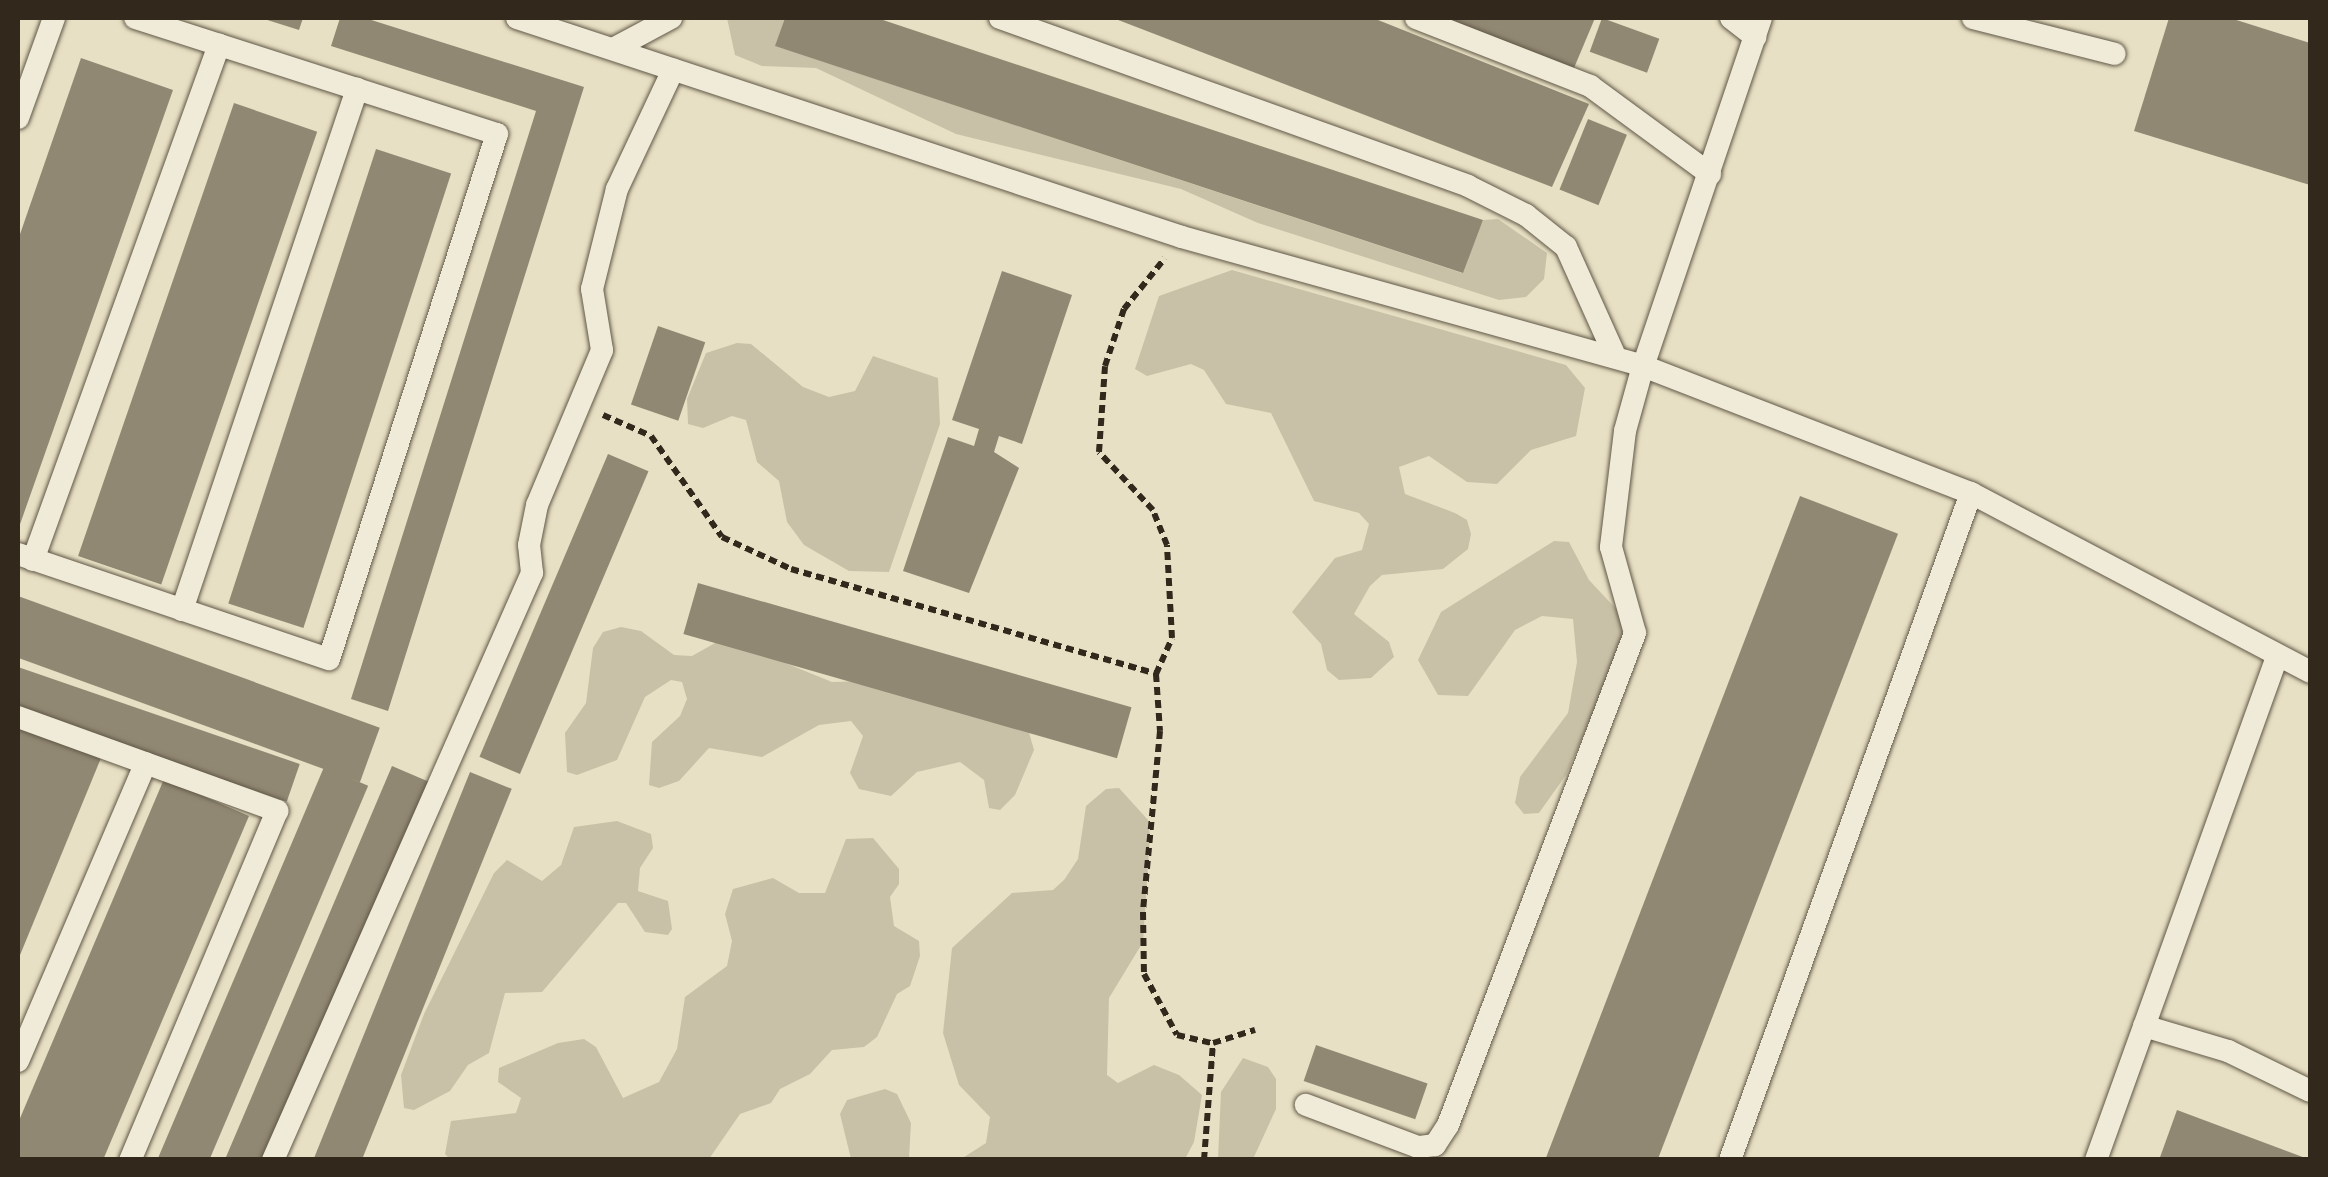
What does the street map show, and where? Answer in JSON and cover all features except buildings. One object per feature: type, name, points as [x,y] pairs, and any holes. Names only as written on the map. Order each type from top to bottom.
[{"type":"lane","points":[[18,118],[54,18]]},
{"type":"lane","points":[[134,18],[219,45],[357,89],[497,134],[329,659],[25,557],[219,45]]},
{"type":"lane","points":[[517,18],[1182,237],[1643,366],[1970,493],[2310,672]]},
{"type":"lane","points":[[613,49],[671,18]]},
{"type":"lane","points":[[1000,18],[1468,186],[1526,215],[1566,247],[1615,356]]},
{"type":"lane","points":[[1416,18],[1590,86],[1710,174]]},
{"type":"lane","points":[[1306,1105],[1416,1153],[1435,1146],[1448,1125],[1635,633],[1611,547],[1625,431],[1643,366],[1758,27],[1731,18]]},
{"type":"lane","points":[[1973,18],[2115,54]]},
{"type":"lane","points":[[274,1160],[532,573],[529,545],[537,505],[602,350],[592,289],[616,189],[673,70]]},
{"type":"lane","points":[[182,610],[357,89]]},
{"type":"lane","points":[[1730,1160],[1970,493]]},
{"type":"lane","points":[[2096,1160],[2278,657]]},
{"type":"lane","points":[[18,717],[277,811],[130,1160]]},
{"type":"lane","points":[[18,1060],[146,763]]},
{"type":"lane","points":[[2144,1026],[2228,1051],[2310,1091]]},
{"type":"path","points":[[1182,237],[1124,308],[1105,366],[1099,452],[1153,510],[1166,546],[1172,638],[1156,674],[1160,731],[1143,912],[1144,974],[1177,1035],[1213,1043],[1255,1030]]},
{"type":"path","points":[[579,404],[650,436],[722,537],[791,569],[1156,674]]},
{"type":"path","points":[[1204,1160],[1213,1043]]},
{"type":"shaded area","points":[[727,18],[785,18],[776,46],[1462,273],[1483,220],[1498,219],[1547,253],[1544,279],[1526,297],[1499,300],[1258,223],[1181,189],[956,134],[816,68],[762,66],[735,55]]},
{"type":"shaded area","points":[[1232,270],[1566,365],[1585,388],[1576,436],[1531,450],[1497,484],[1467,482],[1429,456],[1399,467],[1405,494],[1467,520],[1471,534],[1468,549],[1443,569],[1382,575],[1370,586],[1354,614],[1389,642],[1394,657],[1371,678],[1339,680],[1327,670],[1321,644],[1292,612],[1335,558],[1362,550],[1369,524],[1359,513],[1314,501],[1271,413],[1226,404],[1204,370],[1191,364],[1147,376],[1135,369],[1159,296]]},
{"type":"shaded area","points":[[737,343],[751,344],[803,387],[829,397],[855,391],[873,356],[938,378],[940,424],[889,572],[849,571],[804,545],[787,522],[779,481],[757,462],[746,420],[732,416],[703,428],[688,424],[687,399],[706,353]]},
{"type":"shaded area","points":[[1554,541],[1569,542],[1589,580],[1619,612],[1624,643],[1566,775],[1539,813],[1524,814],[1515,803],[1520,777],[1568,713],[1577,662],[1573,619],[1542,616],[1515,630],[1468,696],[1438,695],[1418,660],[1441,612]]},
{"type":"shaded area","points":[[621,627],[641,631],[674,655],[692,656],[724,638],[832,682],[870,681],[1028,729],[1034,750],[1015,795],[1000,810],[989,808],[984,780],[960,762],[917,772],[891,796],[859,789],[850,773],[863,736],[851,721],[819,725],[762,757],[709,748],[679,781],[659,788],[649,785],[652,742],[680,716],[687,699],[682,682],[671,680],[645,697],[617,760],[577,775],[567,772],[565,733],[586,703],[593,648],[603,632]]},
{"type":"shaded area","points":[[1119,788],[1148,820],[1150,835],[1143,942],[1109,998],[1107,1075],[1118,1083],[1154,1065],[1179,1075],[1202,1095],[1194,1142],[1185,1159],[961,1159],[986,1143],[990,1117],[959,1085],[943,1033],[952,948],[1012,893],[1053,890],[1064,880],[1078,859],[1086,806],[1106,789]]},
{"type":"shaded area","points":[[617,821],[651,834],[653,848],[640,868],[638,891],[668,901],[672,929],[668,935],[645,932],[626,903],[618,903],[542,992],[505,993],[489,1053],[468,1065],[450,1091],[414,1110],[404,1108],[401,1075],[424,1014],[494,873],[507,860],[542,881],[561,865],[574,827]]},
{"type":"shaded area","points":[[873,838],[899,869],[899,884],[890,897],[894,926],[919,941],[920,956],[910,986],[897,994],[877,1037],[864,1047],[832,1050],[810,1074],[780,1089],[771,1103],[740,1114],[709,1159],[451,1160],[445,1154],[451,1121],[516,1113],[521,1098],[498,1082],[499,1068],[558,1043],[584,1039],[596,1047],[623,1098],[659,1082],[677,1049],[685,997],[727,966],[732,941],[725,914],[733,889],[773,878],[799,893],[825,893],[846,839]]},
{"type":"shaded area","points":[[1243,1058],[1268,1067],[1276,1079],[1276,1109],[1253,1159],[1218,1159],[1221,1092]]},
{"type":"shaded area","points":[[885,1089],[897,1094],[911,1123],[909,1159],[851,1159],[840,1114],[847,1100]]}]
